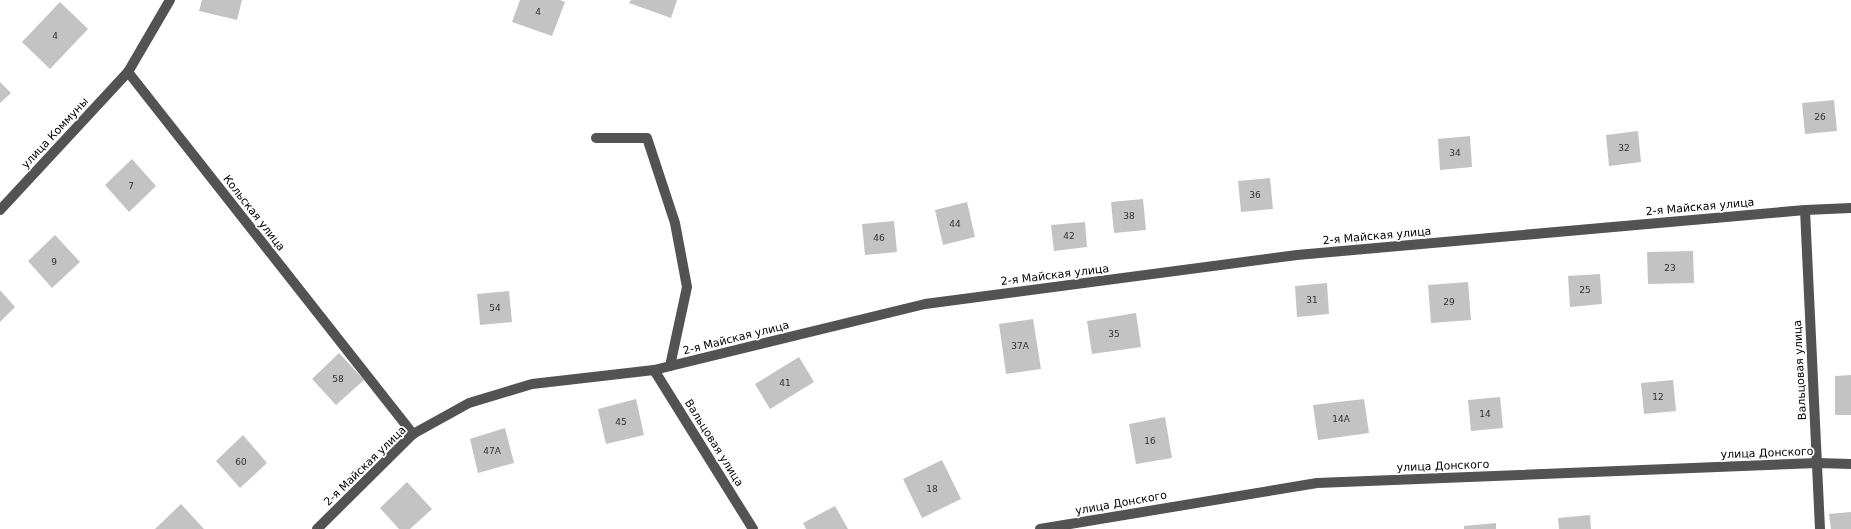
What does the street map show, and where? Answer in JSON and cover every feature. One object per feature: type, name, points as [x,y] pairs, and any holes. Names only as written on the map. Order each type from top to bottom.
[{"type":"street","points":[[128,72],[170,0]]},
{"type":"street","name":"улица Коммуны","points":[[0,210],[128,72]]},
{"type":"street","name":"Кольская улица","points":[[128,72],[413,434]]},
{"type":"street","points":[[596,138],[647,138],[668,202],[675,224],[687,287],[670,366]]},
{"type":"street","name":"2-я Майская улица","points":[[317,529],[413,434],[469,403],[532,384],[654,370],[925,304],[1297,255],[1805,210],[1851,208]]},
{"type":"street","name":"Вальцовая улица","points":[[1805,210],[1820,529]]},
{"type":"street","name":"Вальцовая улица","points":[[654,370],[753,529]]},
{"type":"street","name":"улица Донского","points":[[1040,529],[1316,483],[1817,463],[1851,464]]},
{"type":"building","points":[[202,0],[242,0],[237,20],[199,11]]},
{"type":"building","points":[[520,0],[560,0],[565,2],[552,36],[512,22]]},
{"type":"building","points":[[631,0],[677,0],[671,18],[629,3]]},
{"type":"building","points":[[60,2],[88,29],[50,69],[22,42]]},
{"type":"building","points":[[0,82],[11,93],[0,103]]},
{"type":"building","points":[[1834,100],[1837,131],[1805,134],[1802,103]]},
{"type":"building","points":[[1638,131],[1641,162],[1609,166],[1606,135]]},
{"type":"building","points":[[1470,136],[1472,167],[1440,170],[1438,139]]},
{"type":"building","points":[[132,159],[156,186],[129,212],[105,185]]},
{"type":"building","points":[[1270,178],[1273,209],[1241,212],[1238,181]]},
{"type":"building","points":[[1143,199],[1146,230],[1114,233],[1111,202]]},
{"type":"building","points":[[967,202],[975,237],[943,245],[935,210]]},
{"type":"building","points":[[894,221],[897,252],[865,255],[862,224]]},
{"type":"building","points":[[1085,222],[1087,247],[1054,251],[1051,225]]},
{"type":"building","points":[[55,235],[80,262],[52,288],[28,261]]},
{"type":"building","points":[[1693,251],[1694,283],[1648,284],[1647,252]]},
{"type":"building","points":[[1600,274],[1602,304],[1570,307],[1568,276]]},
{"type":"building","points":[[1468,282],[1471,320],[1431,323],[1428,285]]},
{"type":"building","points":[[1327,283],[1329,314],[1297,317],[1295,286]]},
{"type":"building","points":[[0,290],[15,307],[0,322]]},
{"type":"building","points":[[509,291],[512,322],[480,325],[477,294]]},
{"type":"building","points":[[1136,313],[1141,347],[1092,354],[1087,321]]},
{"type":"building","points":[[1033,319],[1041,369],[1006,374],[999,324]]},
{"type":"building","points":[[339,353],[364,380],[336,405],[312,379]]},
{"type":"building","points":[[799,357],[814,382],[770,409],[755,384]]},
{"type":"building","points":[[1851,375],[1851,415],[1835,415],[1835,376]]},
{"type":"building","points":[[1673,380],[1676,411],[1644,414],[1641,383]]},
{"type":"building","points":[[1500,397],[1503,428],[1471,431],[1468,400]]},
{"type":"building","points":[[636,399],[644,435],[606,444],[598,409]]},
{"type":"building","points":[[1364,399],[1369,433],[1318,440],[1313,405]]},
{"type":"building","points":[[1165,417],[1172,458],[1136,464],[1129,424]]},
{"type":"building","points":[[505,428],[514,463],[478,473],[470,439]]},
{"type":"building","points":[[243,435],[267,463],[240,488],[216,461]]},
{"type":"building","points":[[942,460],[961,499],[922,518],[903,479]]},
{"type":"building","points":[[407,482],[432,509],[410,529],[399,529],[380,508]]},
{"type":"building","points":[[181,504],[204,529],[155,529]]},
{"type":"building","points":[[835,506],[848,529],[806,529],[803,523]]},
{"type":"building","points":[[1851,512],[1851,529],[1831,529],[1829,514]]},
{"type":"building","points":[[1590,515],[1591,529],[1559,529],[1558,518]]},
{"type":"building","points":[[1496,523],[1496,529],[1464,529],[1464,526]]}]
